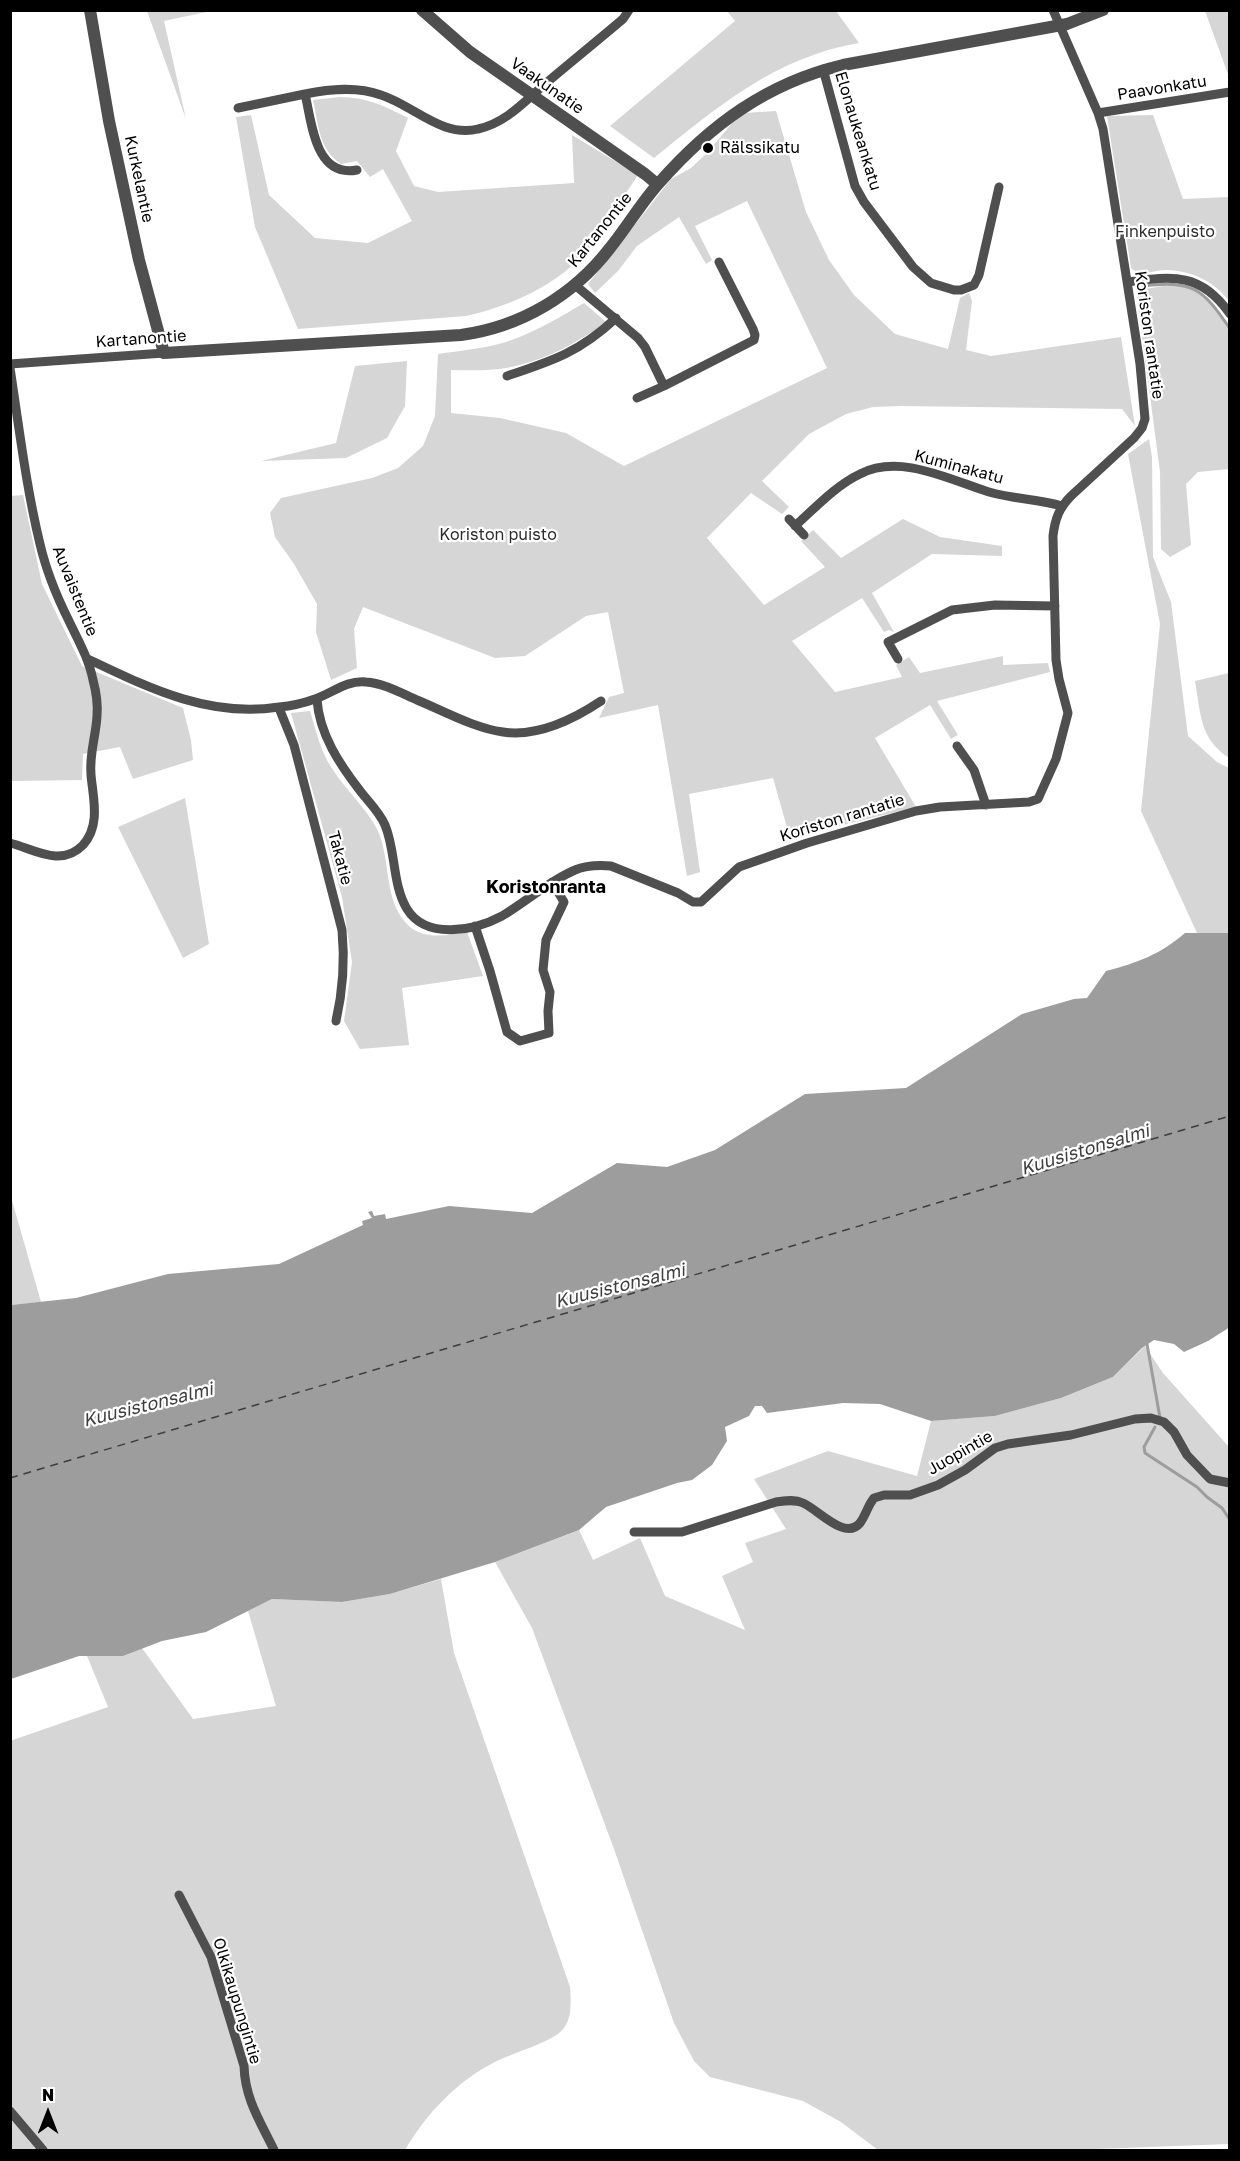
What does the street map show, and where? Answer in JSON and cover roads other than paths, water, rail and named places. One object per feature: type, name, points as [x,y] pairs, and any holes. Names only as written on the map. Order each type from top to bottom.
[{"type":"street","name":"Kurkelantie","points":[[90,10],[137,249],[164,353]]},
{"type":"street","name":"Vaakunatie","points":[[422,10],[453,39],[657,184]]},
{"type":"street","points":[[238,108],[334,90],[366,91],[397,102],[444,127],[467,131],[477,130],[498,121],[532,97],[623,19],[630,10]]},
{"type":"street","name":"Koriston rantatie","points":[[316,699],[329,741],[339,762],[384,824],[401,897],[407,909],[420,924],[443,930],[475,926],[501,916],[552,882],[576,870],[600,865],[611,866],[678,893],[693,902],[701,902],[739,867],[779,853],[916,812],[940,807],[1029,802],[1038,799],[1056,759],[1068,713],[1057,667],[1053,536],[1056,518],[1062,506],[1134,438],[1142,428],[1144,419],[1141,372],[1107,144],[1098,113],[1053,10]]},
{"type":"street","name":"Kartanontie","points":[[10,366],[164,353],[483,332],[529,315],[575,285],[609,250],[657,184],[697,143],[728,117],[783,84],[823,69],[1058,25],[1104,10]]},
{"type":"street","name":"Elonaukeankatu","points":[[823,69],[858,193],[913,267],[931,283],[954,290],[974,285],[980,275],[999,187]]},
{"type":"street","name":"Paavonkatu","points":[[1098,113],[1230,92]]},
{"type":"street","points":[[304,94],[317,144],[325,160],[339,170],[348,172],[357,170]]},
{"type":"street","points":[[637,398],[754,340],[753,329],[720,262]]},
{"type":"street","points":[[1128,282],[1169,277],[1195,282],[1215,295],[1230,314]]},
{"type":"street","points":[[575,285],[638,338],[645,347],[663,386]]},
{"type":"street","points":[[507,376],[558,359],[584,344],[616,318]]},
{"type":"street","name":"Auvaistentie","points":[[10,366],[29,494],[41,548],[63,609],[88,659],[160,692],[191,703],[253,709],[279,708],[316,699]]},
{"type":"street","name":"Kuminakatu","points":[[804,535],[792,523],[841,485],[861,473],[885,466],[915,469],[991,492],[1062,506]]},
{"type":"street","points":[[898,659],[888,642],[952,610],[995,605],[1055,606]]},
{"type":"street","points":[[10,843],[37,854],[52,857],[69,854],[82,845],[90,833],[95,818],[91,754],[97,717],[96,697],[88,659]]},
{"type":"street","points":[[316,699],[350,683],[374,683],[493,730],[513,733],[557,724],[601,701]]},
{"type":"street","name":"Takatie","points":[[279,708],[294,745],[342,930],[344,953],[342,995],[336,1020]]},
{"type":"street","points":[[957,746],[974,770],[986,805]]},
{"type":"street","points":[[475,926],[507,1032],[520,1041],[549,1033],[550,992],[543,970],[546,940],[564,902],[552,882]]},
{"type":"street","name":"Juopintie","points":[[634,1532],[682,1532],[776,1502],[789,1500],[802,1502],[843,1529],[853,1528],[860,1522],[874,1498],[884,1495],[910,1495],[938,1485],[995,1448],[1079,1433],[1135,1419],[1151,1418],[1164,1422],[1174,1432],[1187,1455],[1210,1479],[1230,1483]]},
{"type":"street","name":"Olkikaupungintie","points":[[179,1895],[211,1957],[243,2066],[248,2097],[274,2151]]},
{"type":"street","points":[[10,2111],[43,2151]]},
{"type":"water","name":"Kuusistonsalmi","points":[[1185,933],[1229,933],[1230,1327],[1208,1341],[1184,1352],[1174,1344],[1154,1340],[1142,1348],[1113,1377],[1061,1398],[995,1416],[931,1421],[880,1404],[843,1403],[767,1413],[762,1406],[755,1406],[749,1416],[725,1427],[727,1441],[712,1465],[692,1480],[606,1507],[579,1530],[495,1562],[390,1594],[342,1602],[272,1599],[206,1632],[162,1641],[123,1656],[79,1656],[11,1679],[11,1305],[76,1298],[168,1274],[279,1264],[363,1225],[362,1221],[372,1218],[368,1212],[372,1211],[374,1216],[385,1214],[386,1219],[449,1206],[532,1213],[617,1163],[667,1167],[715,1150],[805,1094],[906,1088],[1022,1014],[1074,999],[1087,998],[1106,971],[1148,957],[1167,947]]},
{"type":"waterway","points":[[1143,286],[1173,284],[1195,290],[1212,304],[1230,329]]},
{"type":"waterway","points":[[1147,1344],[1160,1418]]},
{"type":"waterway","points":[[1155,1427],[1144,1447],[1145,1453],[1197,1487],[1222,1508],[1230,1520]]},
{"type":"place","name":"Rälssikatu","points":[[708,148]]},
{"type":"district","name":"Koristonranta","points":[[546,887]]},
{"type":"park label","name":"Finkenpuisto","points":[[1165,232]]},
{"type":"park label","name":"Koriston puisto","points":[[498,535]]}]
